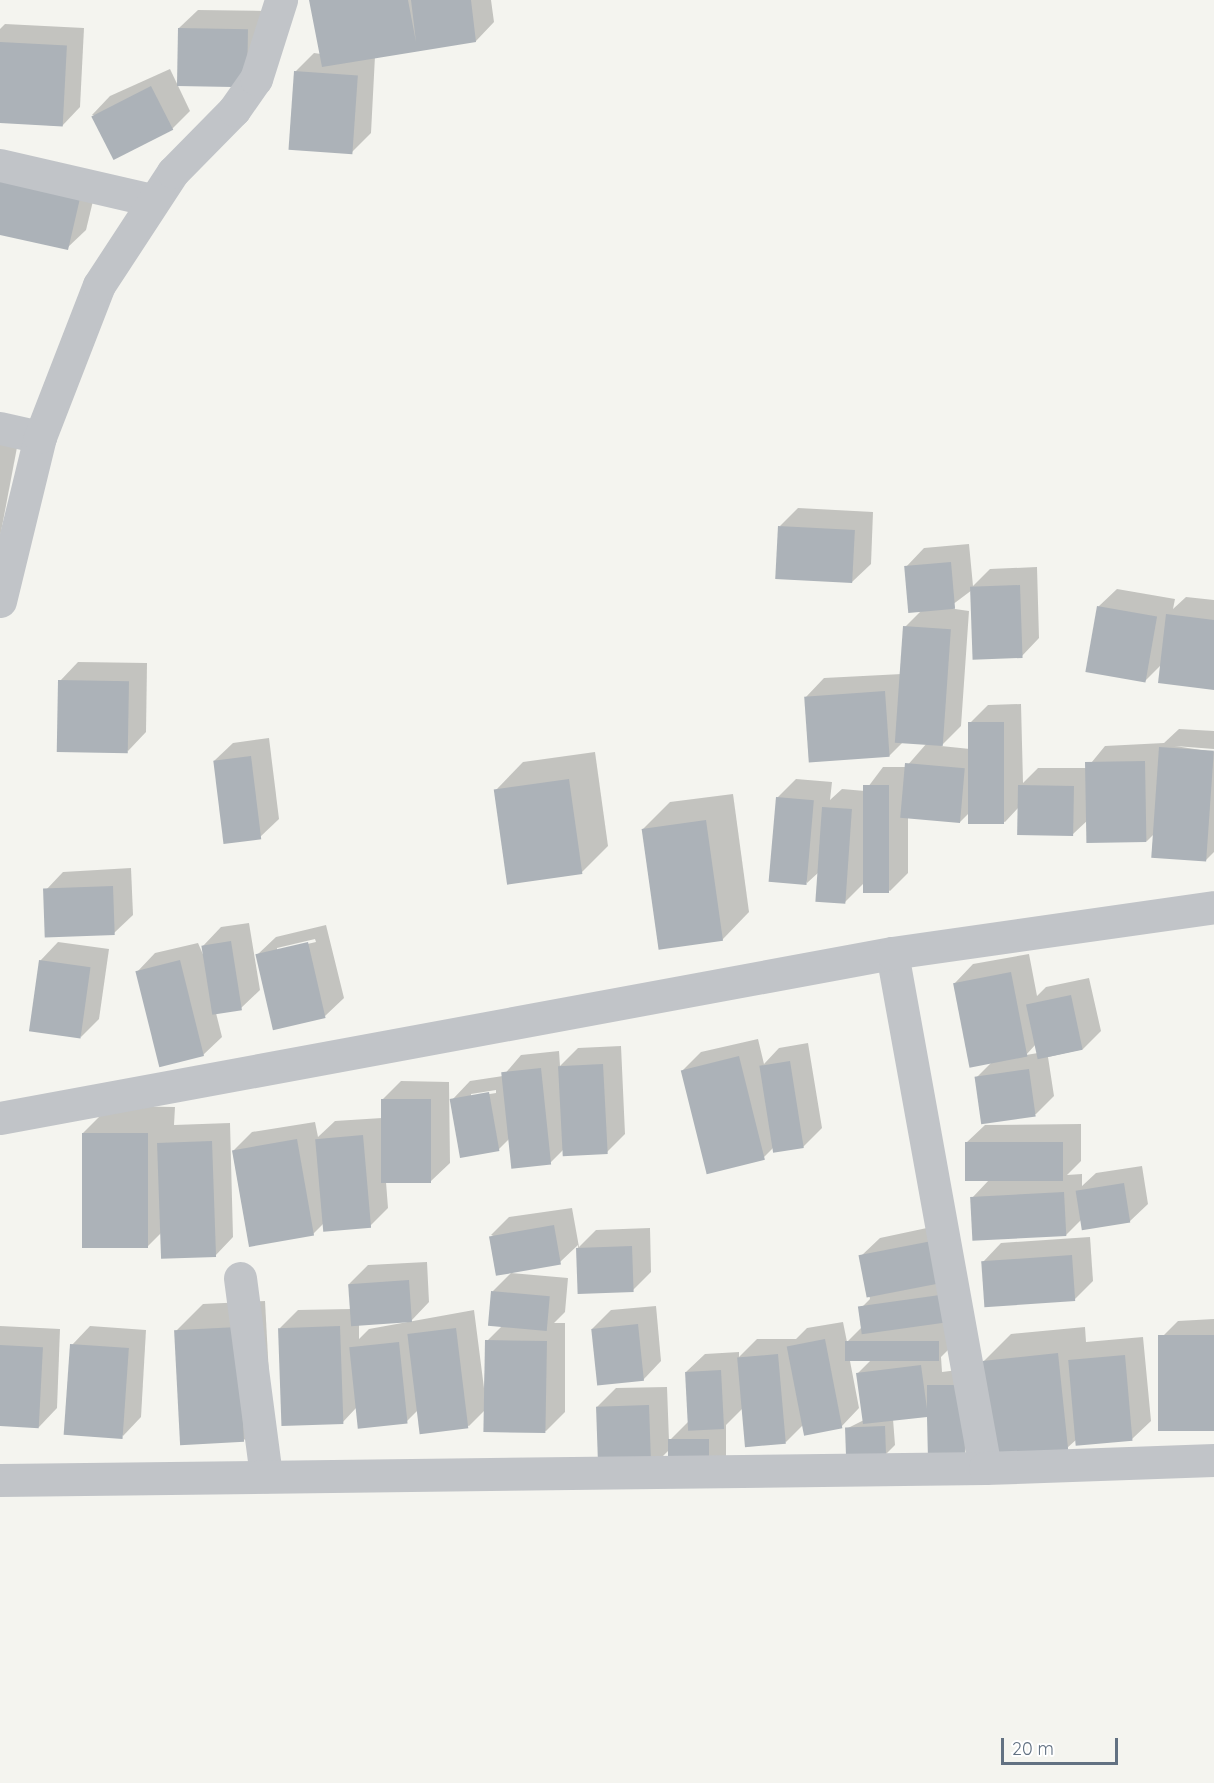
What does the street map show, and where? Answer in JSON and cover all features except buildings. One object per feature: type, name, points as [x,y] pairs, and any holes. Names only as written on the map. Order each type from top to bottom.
[{"type":"street","points":[[0,601],[40,437],[99,285],[152,200],[256,79],[281,0]]},
{"type":"street","points":[[0,165],[152,200]]},
{"type":"street","points":[[0,428],[40,437]]},
{"type":"street","points":[[0,1118],[892,953],[1214,907]]},
{"type":"street","points":[[892,953],[985,1468]]},
{"type":"street","points":[[240,1278],[266,1476]]},
{"type":"street","points":[[0,1480],[985,1468],[1214,1460]]}]
